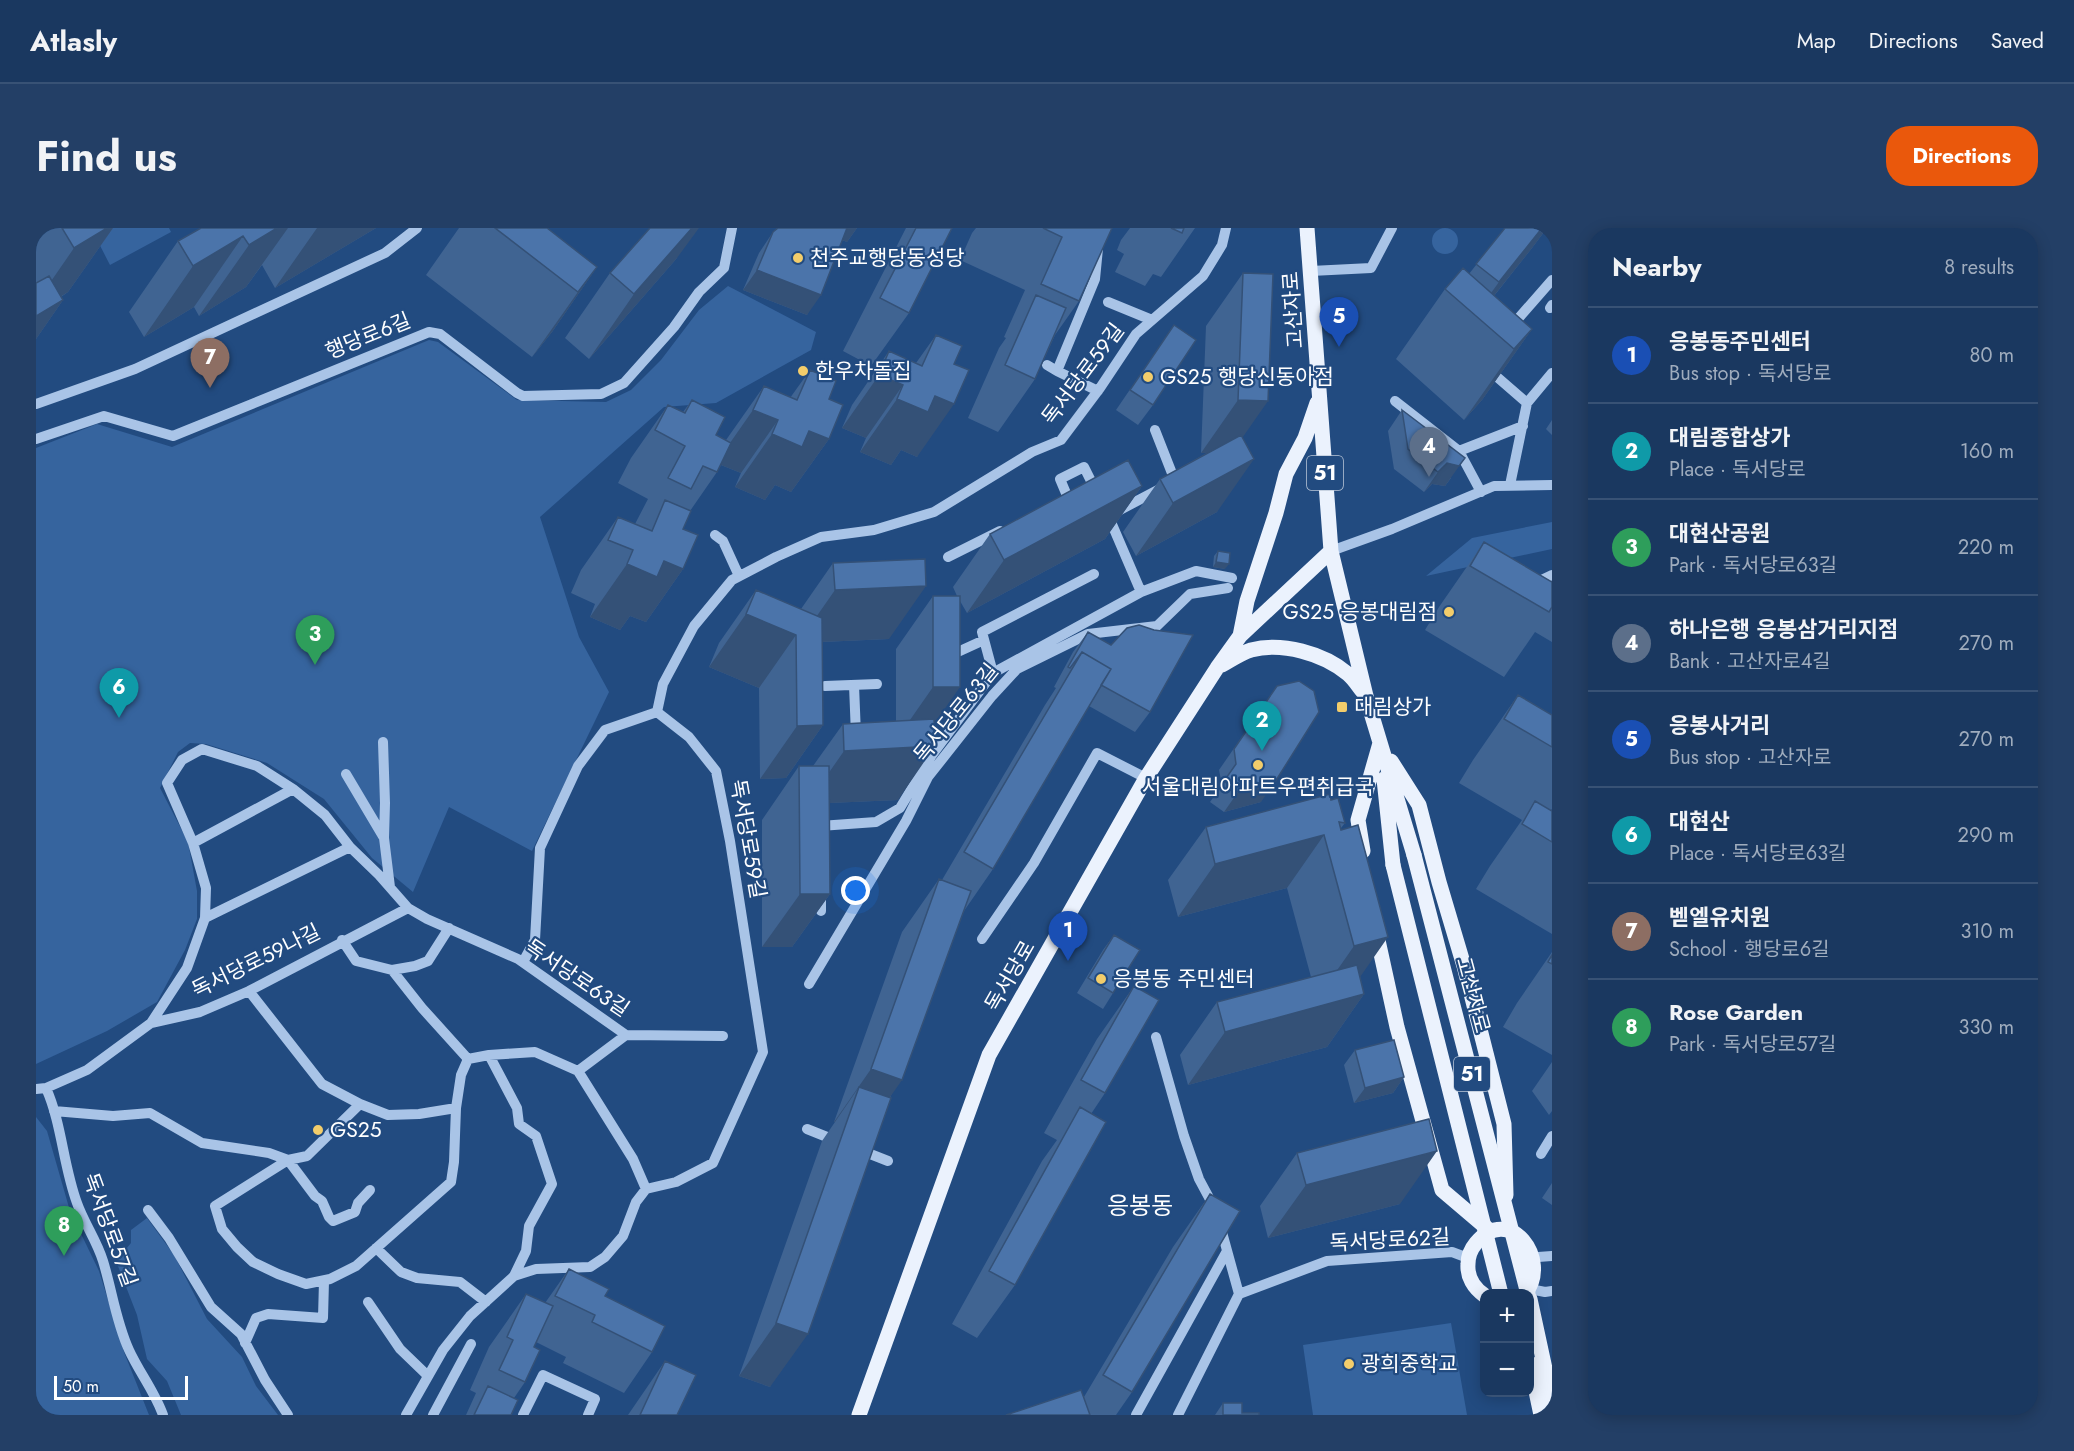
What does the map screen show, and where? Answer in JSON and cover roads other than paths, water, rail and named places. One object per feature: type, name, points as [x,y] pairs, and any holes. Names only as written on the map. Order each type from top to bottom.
[{"type":"main road","name":"고산자로","points":[[1307,228],[1331,551],[1366,696],[1414,855],[1527,1289]]},
{"type":"main road","points":[[1240,636],[1247,601],[1276,513],[1286,474],[1311,423],[1320,394]]},
{"type":"main road","name":"독서당로","points":[[859,1415],[989,1054],[1146,778],[1217,668],[1240,636],[1331,551]]},
{"type":"main road","points":[[1217,668],[1248,650],[1276,647],[1302,651],[1350,675],[1366,696]]},
{"type":"main road","name":"고산자로","points":[[1380,743],[1393,865],[1501,1289]]},
{"type":"main road","points":[[1365,865],[1358,820],[1380,743]]},
{"type":"main road","points":[[1380,743],[1419,805],[1464,966],[1504,1124],[1499,1230]]},
{"type":"main road","points":[[1374,918],[1400,1038],[1442,1190],[1499,1230]]},
{"type":"main road","points":[[1480,1290],[1472,1282],[1468,1270],[1468,1258],[1472,1247],[1480,1238],[1499,1230],[1515,1231],[1526,1237],[1545,1256],[1531,1289]]},
{"type":"main road","name":"고산자로","points":[[1534,1321],[1552,1401]]},
{"type":"main road","points":[[1534,1382],[1541,1415]]},
{"type":"main road","points":[[1527,1397],[1532,1415]]},
{"type":"street","points":[[36,404],[135,369],[385,253],[417,228]]},
{"type":"street","name":"행당로6길","points":[[36,439],[104,416],[173,436],[429,332],[440,334],[523,396],[601,394],[624,383],[674,327],[699,292],[724,268],[732,228]]},
{"type":"street","points":[[1057,371],[1095,279],[1100,228]]},
{"type":"street","name":"독서당로59길","points":[[646,1189],[676,1182],[713,1163],[763,1052],[730,841],[716,771],[689,737],[657,712],[663,684],[694,626],[732,580],[776,557],[821,537],[874,530],[934,513],[1032,452],[1061,440],[1098,391],[1136,334],[1203,276],[1222,245],[1226,228]]},
{"type":"street","points":[[1311,271],[1371,268],[1392,228]]},
{"type":"street","points":[[1501,338],[1552,280]]},
{"type":"street","points":[[1108,302],[1152,320]]},
{"type":"street","points":[[1480,362],[1527,403]]},
{"type":"street","points":[[1047,365],[1098,391]]},
{"type":"street","points":[[1510,485],[1527,403],[1552,373]]},
{"type":"street","points":[[1395,401],[1459,451],[1481,492]]},
{"type":"street","points":[[1459,451],[1522,426]]},
{"type":"street","points":[[1108,516],[1175,481],[1155,430]]},
{"type":"street","points":[[820,837],[820,826],[876,822],[900,807],[927,755],[993,673],[1141,592],[1084,466],[1060,479],[1068,498],[1048,508]]},
{"type":"street","points":[[1331,551],[1392,529],[1494,486],[1552,485]]},
{"type":"street","points":[[948,557],[1008,528]]},
{"type":"street","points":[[715,535],[723,541],[739,576]]},
{"type":"street","name":"독서당로63길","points":[[809,984],[906,821],[928,777],[992,696],[1017,669],[1088,634],[1157,626],[1190,594],[1230,583],[1196,571],[1141,592]]},
{"type":"street","points":[[993,673],[982,632],[1094,574]]},
{"type":"street","points":[[1522,590],[1552,575]]},
{"type":"street","points":[[948,657],[984,640]]},
{"type":"street","points":[[825,686],[878,684]]},
{"type":"street","points":[[854,685],[856,748]]},
{"type":"street","points":[[523,962],[535,940],[540,848],[578,766],[605,730],[657,712]]},
{"type":"street","points":[[382,742],[384,838],[390,887]]},
{"type":"street","name":"독서당로63길","points":[[41,1088],[87,1070],[151,1023],[187,968],[205,918],[206,888],[193,843],[167,783],[182,760],[202,748],[257,766],[293,789],[325,816],[350,847],[408,908],[523,962],[626,1035],[723,1036]]},
{"type":"street","points":[[982,939],[1034,863],[1097,753],[1146,778]]},
{"type":"street","points":[[346,774],[384,838]]},
{"type":"street","points":[[193,843],[293,789]]},
{"type":"street","points":[[205,918],[350,847]]},
{"type":"street","points":[[820,879],[821,911]]},
{"type":"street","name":"독서당로59나길","points":[[151,1023],[200,1012],[249,991],[342,940],[408,908]]},
{"type":"street","points":[[449,928],[428,961],[392,970],[422,1008],[468,1059]]},
{"type":"street","name":"독서당로59나길","points":[[342,940],[356,961],[392,970]]},
{"type":"street","points":[[249,991],[322,1084],[360,1104],[388,1115],[419,1114],[456,1108]]},
{"type":"street","points":[[578,1071],[626,1035]]},
{"type":"street","points":[[1156,1037],[1184,1136],[1199,1179],[1215,1208],[1239,1294],[1178,1415]]},
{"type":"street","points":[[468,1059],[489,1054],[535,1052],[578,1071],[633,1160],[646,1189],[636,1202],[623,1236],[605,1257],[590,1267],[536,1269],[514,1276]]},
{"type":"street","points":[[406,1415],[443,1350],[470,1316],[514,1276],[526,1251],[530,1226],[552,1184],[536,1136],[519,1124],[517,1108],[489,1054]]},
{"type":"street","points":[[360,1104],[307,1156],[288,1160],[215,1206],[222,1229],[254,1262],[306,1284],[324,1281],[356,1266],[451,1182],[456,1108],[461,1076],[468,1059]]},
{"type":"street","name":"독서당로57길","points":[[41,1088],[54,1105],[64,1143],[68,1173],[77,1203],[102,1258],[129,1351],[143,1372],[164,1415]]},
{"type":"street","points":[[54,1111],[113,1116],[150,1113],[202,1143],[269,1153],[288,1160],[315,1196],[322,1201],[333,1221],[355,1212],[358,1203],[370,1190]]},
{"type":"street","points":[[807,1129],[888,1161]]},
{"type":"street","points":[[1541,1154],[1552,1136]]},
{"type":"street","points":[[148,1210],[169,1238],[212,1307],[241,1334],[265,1380],[288,1415]]},
{"type":"street","points":[[376,1248],[401,1272],[417,1278],[459,1282],[486,1302]]},
{"type":"street","points":[[1136,1415],[1227,1251]]},
{"type":"street","name":"독서당로62길","points":[[1239,1294],[1327,1261],[1452,1252],[1468,1258]]},
{"type":"street","points":[[245,1343],[256,1318],[268,1314],[323,1318],[324,1281]]},
{"type":"street","points":[[1534,1293],[1552,1291]]},
{"type":"street","points":[[368,1302],[400,1349],[428,1376]]},
{"type":"street","points":[[433,1415],[471,1344]]},
{"type":"street","points":[[523,1415],[543,1375],[595,1399],[588,1415]]},
{"type":"place","name":"천주교행당동성당","points":[[798,258]]},
{"type":"place","name":"응봉사거리","points":[[1339,347]]},
{"type":"place","name":"한우차돌집","points":[[803,371]]},
{"type":"place","name":"GS25 행당신동아점","points":[[1148,377]]},
{"type":"place","name":"벧엘유치원","points":[[210,388]]},
{"type":"place","name":"하나은행 응봉삼거리지점","points":[[1429,477]]},
{"type":"place","name":"GS25 응봉대림점","points":[[1449,612]]},
{"type":"place","name":"대현산공원","points":[[315,665]]},
{"type":"place","name":"대림상가","points":[[1342,707]]},
{"type":"place","name":"대현산","points":[[119,718]]},
{"type":"place","name":"대림종합상가","points":[[1262,751]]},
{"type":"place","name":"서울대림아파트우편취급국","points":[[1258,765]]},
{"type":"place","name":"응봉동주민센터","points":[[1068,961]]},
{"type":"place","name":"응봉동 주민센터","points":[[1101,979]]},
{"type":"place","name":"GS25","points":[[318,1130]]},
{"type":"place","name":"Rose Garden","points":[[64,1256]]},
{"type":"place","name":"광희중학교","points":[[1349,1364]]},
{"type":"district","name":"응봉동","points":[[1140,1205]]}]
